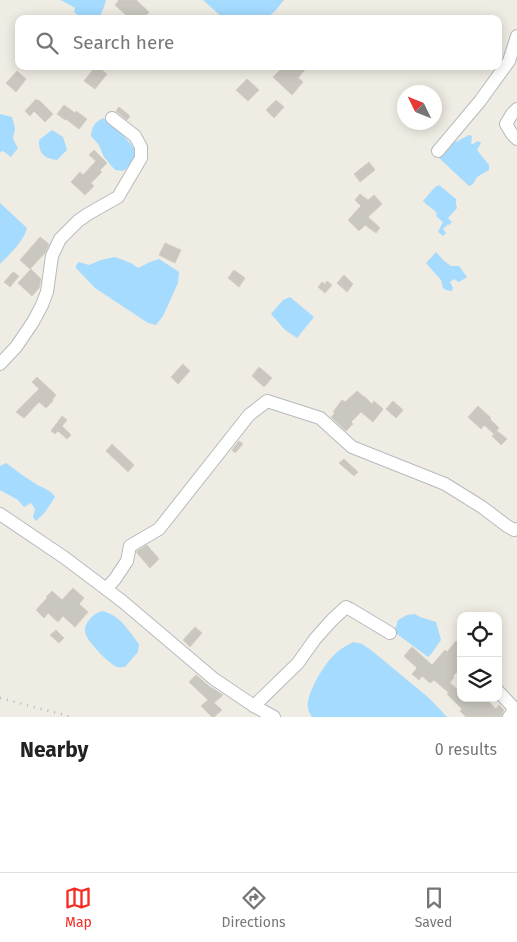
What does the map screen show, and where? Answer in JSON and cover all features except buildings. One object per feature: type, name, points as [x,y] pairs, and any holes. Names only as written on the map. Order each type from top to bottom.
[{"type":"street","points":[[438,152],[480,101],[509,61],[517,36]]},
{"type":"street","points":[[509,61],[517,72]]},
{"type":"street","points":[[517,109],[506,124],[517,139]]},
{"type":"street","points":[[0,364],[16,347],[42,305],[47,292],[52,256],[60,239],[88,214],[118,197],[141,158],[141,147],[135,136],[112,118]]},
{"type":"street","points":[[106,589],[127,561],[130,546],[160,529],[248,415],[267,401],[320,418],[352,447],[445,484],[482,507],[507,526],[514,530],[517,529]]},
{"type":"street","points":[[0,514],[122,600],[214,679],[274,717]]},
{"type":"street","points":[[254,706],[298,663],[332,620],[346,607],[390,633]]},
{"type":"street","points":[[502,695],[512,706],[513,712],[510,717]]},
{"type":"water","points":[[61,0],[106,0],[101,15],[78,15],[74,12],[75,8]]},
{"type":"water","points":[[203,0],[284,0],[270,15],[220,15]]},
{"type":"water","points":[[0,114],[12,117],[15,128],[13,139],[18,148],[11,157],[3,151],[0,152]]},
{"type":"water","points":[[103,118],[122,134],[137,153],[133,163],[123,171],[115,170],[91,136],[94,125]]},
{"type":"water","points":[[52,130],[63,137],[67,150],[57,160],[48,158],[40,149],[39,140]]},
{"type":"water","points":[[469,135],[472,136],[471,144],[478,141],[481,143],[477,150],[489,165],[489,170],[477,177],[473,184],[469,186],[439,158],[439,154],[451,141],[456,142]]},
{"type":"water","points":[[439,185],[456,199],[457,208],[448,218],[452,222],[443,229],[446,233],[443,236],[438,232],[443,222],[436,216],[435,211],[423,201]]},
{"type":"water","points":[[0,203],[27,228],[20,243],[0,264]]},
{"type":"water","points":[[436,252],[451,266],[459,266],[467,277],[459,282],[454,279],[450,282],[453,288],[452,291],[443,288],[441,280],[426,263]]},
{"type":"water","points":[[115,257],[138,268],[159,259],[179,272],[178,283],[163,316],[156,325],[148,323],[95,288],[76,268],[79,262],[89,265]]},
{"type":"water","points":[[290,297],[314,317],[297,338],[285,330],[271,314],[283,300]]},
{"type":"water","points":[[6,463],[32,482],[49,491],[55,497],[36,521],[33,517],[35,509],[31,503],[24,507],[18,500],[0,490],[0,466]]},
{"type":"water","points":[[102,611],[119,620],[139,644],[138,652],[125,667],[118,667],[109,662],[95,648],[86,635],[85,627],[89,620]]},
{"type":"water","points":[[415,614],[436,622],[441,640],[428,657],[397,634],[395,630],[398,620],[407,615]]},
{"type":"water","points":[[353,642],[362,644],[371,650],[429,698],[447,717],[312,717],[308,710],[308,702],[318,677],[334,655]]},
{"type":"railway","points":[[0,698],[72,717]]}]
